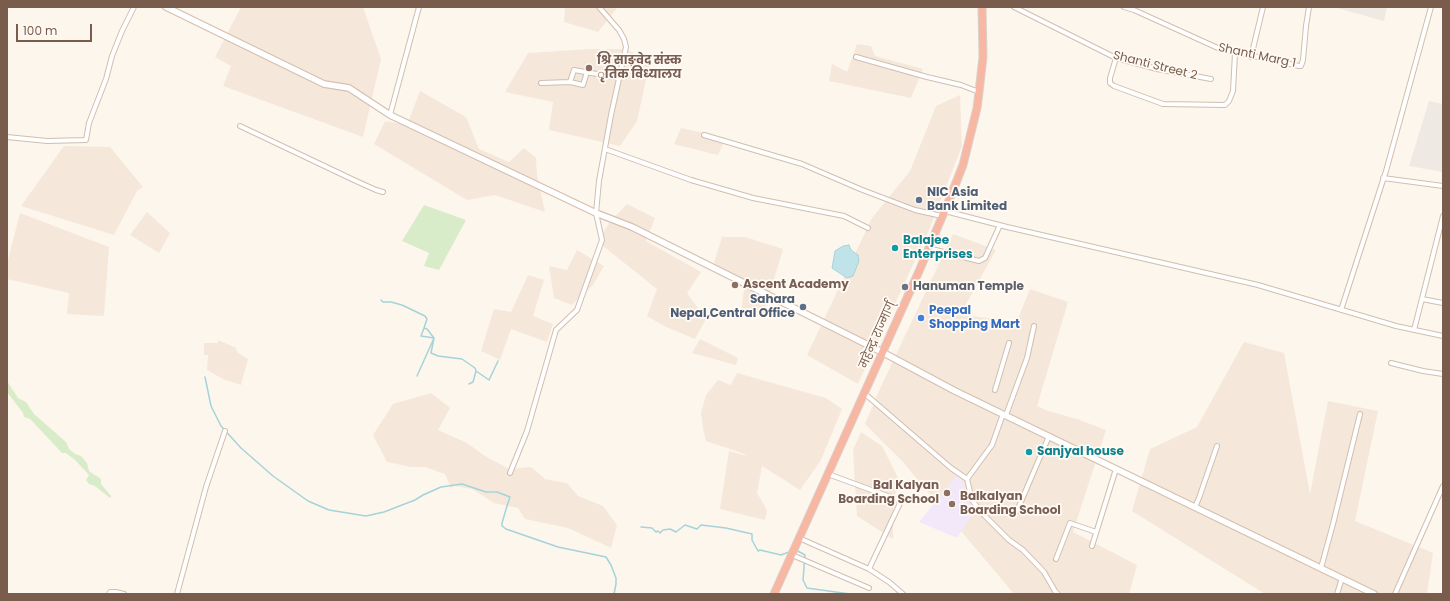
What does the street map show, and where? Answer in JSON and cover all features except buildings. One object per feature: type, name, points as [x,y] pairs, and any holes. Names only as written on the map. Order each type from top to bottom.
[{"type":"highway","name":"महेन्द्र राज्मार्ग्","points":[[774,594],[944,214],[963,165],[977,108],[979,92],[983,57],[982,7]]},
{"type":"street","points":[[7,137],[47,141],[86,140],[89,123],[106,79],[112,56],[134,7]]},
{"type":"street","points":[[166,7],[324,84],[349,88],[390,115],[596,213],[632,227],[882,352],[955,391],[1374,594]]},
{"type":"street","points":[[390,115],[419,7]]},
{"type":"street","points":[[510,473],[527,431],[556,330],[577,310],[602,240],[596,213],[599,182],[611,114],[626,47],[619,30],[599,7]]},
{"type":"street","name":"Shanti Street 2","points":[[1014,7],[1116,58],[1150,67],[1211,79]]},
{"type":"street","name":"Shanti Marg 1","points":[[1124,7],[1135,8],[1211,46],[1235,54],[1299,66],[1301,65],[1309,7]]},
{"type":"street","points":[[1251,57],[1263,7]]},
{"type":"street","points":[[1341,310],[1383,178],[1431,7]]},
{"type":"street","points":[[1116,58],[1110,78],[1110,83],[1114,86],[1163,104],[1225,105],[1229,101],[1233,91],[1235,54]]},
{"type":"street","points":[[856,57],[927,78],[961,85],[979,92]]},
{"type":"street","points":[[570,82],[574,70],[620,78]]},
{"type":"street","points":[[541,83],[570,82],[583,86],[587,72]]},
{"type":"street","points":[[240,126],[356,181],[383,192]]},
{"type":"street","points":[[704,135],[802,164],[860,189],[915,210],[1000,225],[1258,285],[1341,310],[1414,330],[1443,336]]},
{"type":"street","points":[[605,149],[690,180],[753,198],[844,216],[868,228]]},
{"type":"street","points":[[1383,178],[1443,186]]},
{"type":"street","points":[[1414,330],[1443,216]]},
{"type":"street","points":[[928,248],[979,261],[985,258],[1000,225]]},
{"type":"street","points":[[1422,299],[1443,303]]},
{"type":"street","points":[[967,479],[992,445],[1027,358],[1034,326]]},
{"type":"street","points":[[994,390],[1009,343]]},
{"type":"street","points":[[1391,363],[1423,371],[1443,374]]},
{"type":"street","points":[[864,393],[951,468],[967,479],[972,500],[981,512],[1009,540],[1023,550],[1044,572],[1058,594]]},
{"type":"street","points":[[1321,568],[1334,524],[1360,414]]},
{"type":"street","points":[[176,594],[206,487],[225,431]]},
{"type":"street","points":[[1017,511],[1049,436]]},
{"type":"street","points":[[1195,507],[1217,446]]},
{"type":"street","points":[[1092,546],[1116,469]]},
{"type":"street","points":[[828,474],[901,501],[869,569]]},
{"type":"street","points":[[1395,594],[1443,486]]},
{"type":"street","points":[[1056,559],[1070,523],[1096,532]]},
{"type":"street","points":[[799,538],[869,569],[889,582],[903,594]]},
{"type":"street","points":[[792,555],[869,588]]},
{"type":"street","points":[[1337,594],[1342,578]]},
{"type":"street","points":[[109,594],[110,592],[116,592],[124,594]]},
{"type":"shaded area","points":[[241,7],[363,7],[381,59],[363,137],[223,86],[231,66],[215,57]]},
{"type":"shaded area","points":[[565,7],[618,7],[598,32],[564,22]]},
{"type":"shaded area","points":[[1333,7],[1387,7],[1384,21]]},
{"type":"shaded area","points":[[857,44],[871,46],[875,56],[923,69],[911,98],[829,81],[832,64],[847,72]]},
{"type":"shaded area","points":[[591,49],[620,49],[651,57],[637,121],[620,146],[549,130],[553,102],[505,92],[528,53]]},
{"type":"shaded area","points":[[420,91],[466,117],[479,149],[509,162],[524,148],[536,158],[537,175],[545,212],[495,195],[467,200],[374,144],[385,121],[407,125]]},
{"type":"shaded area","points":[[960,95],[962,146],[929,230],[858,384],[807,355],[872,218],[910,171],[936,106]]},
{"type":"shaded area","points":[[1429,101],[1443,104],[1443,172],[1409,166]]},
{"type":"shaded area","points":[[681,128],[726,138],[718,155],[674,144]]},
{"type":"shaded area","points":[[64,146],[110,147],[143,187],[137,191],[114,235],[21,206]]},
{"type":"shaded area","points":[[627,204],[655,218],[646,241],[701,272],[687,293],[706,319],[695,339],[664,326],[647,316],[657,289],[598,242],[609,223]]},
{"type":"shaded area","points":[[147,212],[170,233],[159,253],[130,235]]},
{"type":"shaded area","points":[[20,213],[109,247],[104,316],[67,314],[69,293],[7,279],[7,264]]},
{"type":"shaded area","points":[[953,234],[996,250],[960,315],[1017,321],[1030,289],[1068,302],[1037,406],[1106,430],[1073,532],[1137,565],[1129,594],[1014,594],[902,461],[865,424],[878,393]]},
{"type":"shaded area","points":[[722,237],[745,237],[783,249],[764,313],[741,313],[744,290],[714,263]]},
{"type":"shaded area","points":[[577,250],[604,266],[593,285],[572,305],[554,298],[549,266],[567,270]]},
{"type":"shaded area","points":[[528,275],[544,280],[533,316],[553,324],[547,342],[511,329],[500,360],[481,351],[494,309],[511,312]]},
{"type":"shaded area","points":[[700,339],[738,358],[736,365],[692,353]]},
{"type":"shaded area","points":[[218,340],[236,348],[238,353],[248,359],[241,385],[223,379],[207,370],[208,355],[204,355],[204,343],[218,343]]},
{"type":"shaded area","points":[[1244,342],[1284,353],[1310,494],[1328,401],[1378,411],[1355,521],[1433,553],[1427,594],[1265,594],[1132,511],[1150,449],[1197,427]]},
{"type":"shaded area","points":[[737,373],[826,398],[842,409],[821,460],[800,490],[762,466],[757,493],[767,510],[765,520],[720,509],[729,451],[747,456],[706,441],[703,428],[701,413],[706,395],[718,380],[731,385]]},
{"type":"shaded area","points":[[431,393],[450,408],[438,430],[467,443],[485,456],[509,469],[531,467],[545,479],[567,483],[578,496],[603,506],[617,525],[611,548],[568,528],[525,519],[518,508],[494,503],[472,489],[455,486],[451,488],[445,474],[425,467],[411,467],[387,462],[373,435],[393,404]]},
{"type":"shaded area","points":[[861,432],[882,446],[898,478],[893,510],[893,539],[857,516],[853,450]]},
{"type":"shaded area","name":"Balkalyan Boarding School","points":[[957,475],[964,483],[966,498],[975,510],[957,538],[919,522]]},
{"type":"green space","points":[[424,205],[466,220],[439,270],[424,266],[429,253],[402,241]]},
{"type":"green space","points":[[7,381],[18,398],[26,402],[34,414],[66,442],[69,449],[75,454],[81,456],[87,463],[89,471],[101,479],[101,484],[111,496],[110,498],[95,486],[89,484],[86,480],[89,475],[75,460],[66,453],[62,453],[30,419],[24,417],[23,413],[7,392]]},
{"type":"water","points":[[849,245],[851,250],[858,255],[859,261],[853,276],[847,278],[832,268],[835,251],[843,246]]},
{"type":"waterway","points":[[381,300],[383,302],[391,302],[402,305],[425,316],[427,319],[424,328],[427,329],[434,338],[431,353],[438,356],[462,359],[475,368],[476,371],[473,382],[469,384]]},
{"type":"waterway","points":[[417,376],[434,338],[421,336],[424,328]]},
{"type":"waterway","points":[[476,371],[489,380],[498,361]]},
{"type":"waterway","points":[[205,377],[211,406],[221,426],[241,448],[273,476],[308,501],[329,510],[366,516],[384,512],[415,500],[441,487],[462,484],[486,492],[497,492],[510,497],[502,523],[502,526],[506,529],[558,547],[606,557],[616,578],[614,594]]},
{"type":"waterway","points":[[641,527],[652,528],[656,532],[658,531],[660,533],[663,530],[670,529],[676,532],[685,525],[697,529],[701,525],[726,528],[752,534],[752,540],[758,551],[760,550],[781,555],[789,552]]},
{"type":"waterway","points":[[796,550],[805,555],[803,580],[807,588],[850,594]]},
{"type":"place","name":"श्रि साङ्वेद संस्क ृतिक विध्यालय","points":[[589,68]]},
{"type":"place","name":"NIC Asia Bank Limited","points":[[919,200]]},
{"type":"place","name":"Balajee Enterprises","points":[[895,248]]},
{"type":"place","name":"Ascent Academy","points":[[735,285]]},
{"type":"place","name":"Hanuman Temple","points":[[905,287]]},
{"type":"place","name":"Sahara Nepal,Central Office","points":[[803,307]]},
{"type":"place","name":"Peepal Shopping Mart","points":[[921,318]]},
{"type":"place","name":"Sanjyal house","points":[[1029,452]]},
{"type":"place","name":"Bal Kalyan Boarding School","points":[[947,493]]},
{"type":"place","name":"Balkalyan Boarding School","points":[[952,504]]}]
